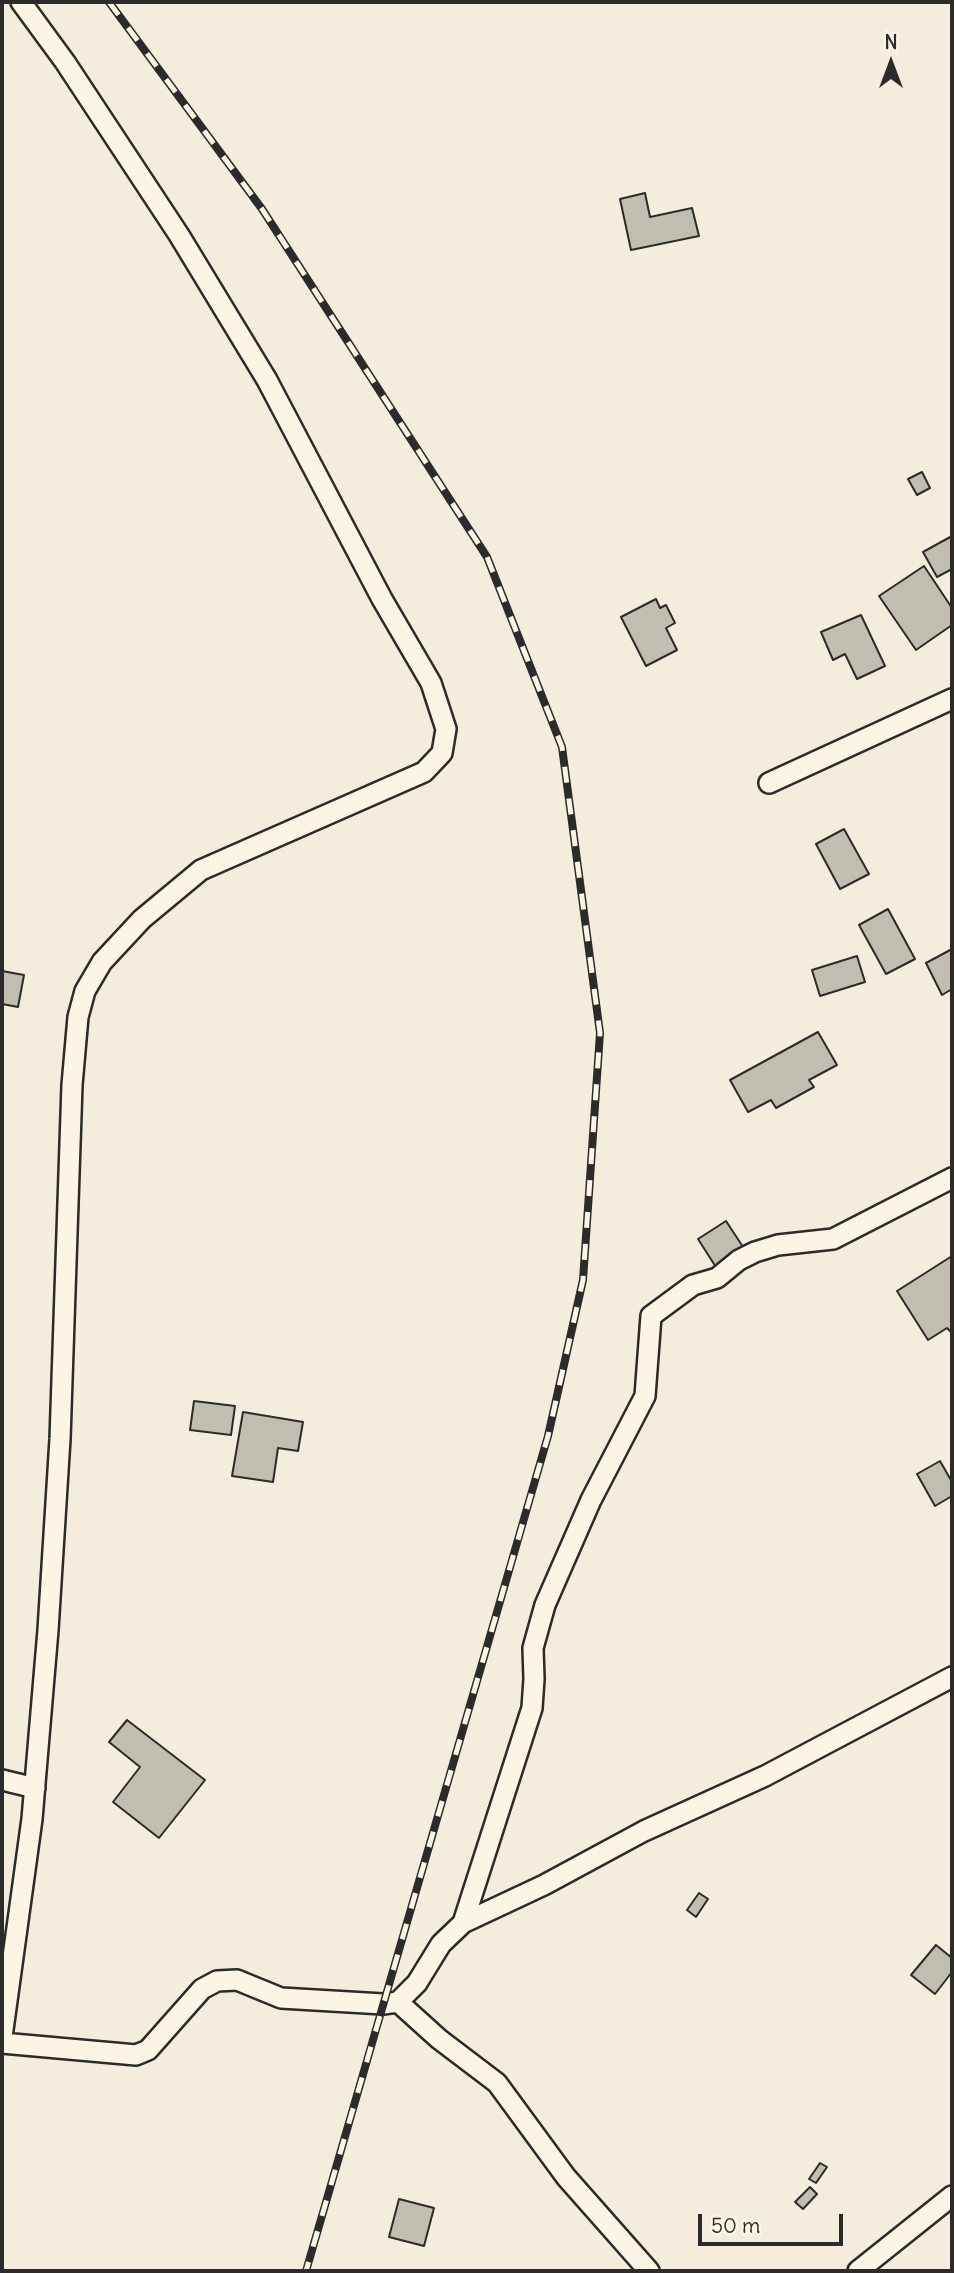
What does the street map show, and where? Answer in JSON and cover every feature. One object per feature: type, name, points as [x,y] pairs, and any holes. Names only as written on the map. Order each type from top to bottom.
[{"type":"street","points":[[2,2037],[35,1787],[60,1439],[72,1085],[78,1017],[85,991],[102,962],[142,919],[201,870],[424,772],[442,753],[446,729],[431,683],[382,599],[267,380],[179,235],[65,62],[21,2]]},
{"type":"street","points":[[769,783],[952,699]]},
{"type":"street","points":[[463,1923],[531,1708],[533,1648],[545,1605],[591,1500],[645,1396],[651,1316],[693,1285],[717,1278],[754,1252],[778,1245],[839,1236],[952,1178]]},
{"type":"street","points":[[2,2043],[136,2055],[148,2050],[202,1989],[217,1981],[237,1980],[281,1998],[371,2004],[398,2002],[417,1983],[441,1944],[463,1923],[544,1885],[644,1831],[765,1776],[952,1677]]},
{"type":"street","points":[[2,1780],[35,1787]]},
{"type":"street","points":[[398,2002],[439,2039],[497,2083],[566,2177],[649,2271]]},
{"type":"street","points":[[858,2271],[952,2196]]},
{"type":"building","points":[[645,193],[650,217],[692,208],[699,236],[631,250],[620,199]]},
{"type":"building","points":[[922,472],[930,488],[917,495],[908,479]]},
{"type":"building","points":[[952,536],[952,569],[937,577],[923,552]]},
{"type":"building","points":[[924,566],[952,608],[952,625],[916,650],[879,596]]},
{"type":"building","points":[[656,599],[660,608],[666,605],[675,623],[666,628],[677,650],[646,666],[621,617]]},
{"type":"building","points":[[861,615],[885,666],[857,679],[845,654],[833,660],[821,632]]},
{"type":"building","points":[[844,829],[869,874],[840,889],[816,844]]},
{"type":"building","points":[[888,909],[915,959],[886,974],[859,925]]},
{"type":"building","points":[[952,949],[952,989],[942,995],[926,963]]},
{"type":"building","points":[[857,956],[865,982],[820,996],[812,970]]},
{"type":"building","points":[[2,971],[24,975],[18,1007],[2,1004]]},
{"type":"building","points":[[818,1032],[837,1065],[809,1080],[814,1087],[776,1108],[771,1100],[748,1112],[730,1080]]},
{"type":"building","points":[[726,1221],[749,1256],[721,1275],[698,1239]]},
{"type":"building","points":[[952,1256],[952,1333],[947,1328],[928,1340],[897,1291]]},
{"type":"building","points":[[194,1401],[235,1406],[231,1435],[190,1430]]},
{"type":"building","points":[[243,1412],[303,1422],[298,1451],[278,1448],[273,1482],[232,1476]]},
{"type":"building","points":[[940,1461],[952,1482],[952,1496],[935,1506],[917,1474]]},
{"type":"building","points":[[127,1720],[205,1780],[159,1838],[113,1802],[140,1767],[109,1742]]},
{"type":"building","points":[[699,1893],[708,1899],[696,1917],[687,1910]]},
{"type":"building","points":[[936,1945],[952,1958],[952,1972],[935,1994],[911,1975]]},
{"type":"building","points":[[820,2163],[827,2167],[816,2183],[809,2179]]},
{"type":"building","points":[[810,2187],[817,2194],[803,2209],[795,2202]]},
{"type":"building","points":[[399,2199],[434,2208],[424,2246],[389,2237]]},
{"type":"railway","points":[[109,2],[262,209],[487,557],[562,747],[600,1033],[583,1280],[548,1436],[306,2271]]}]
